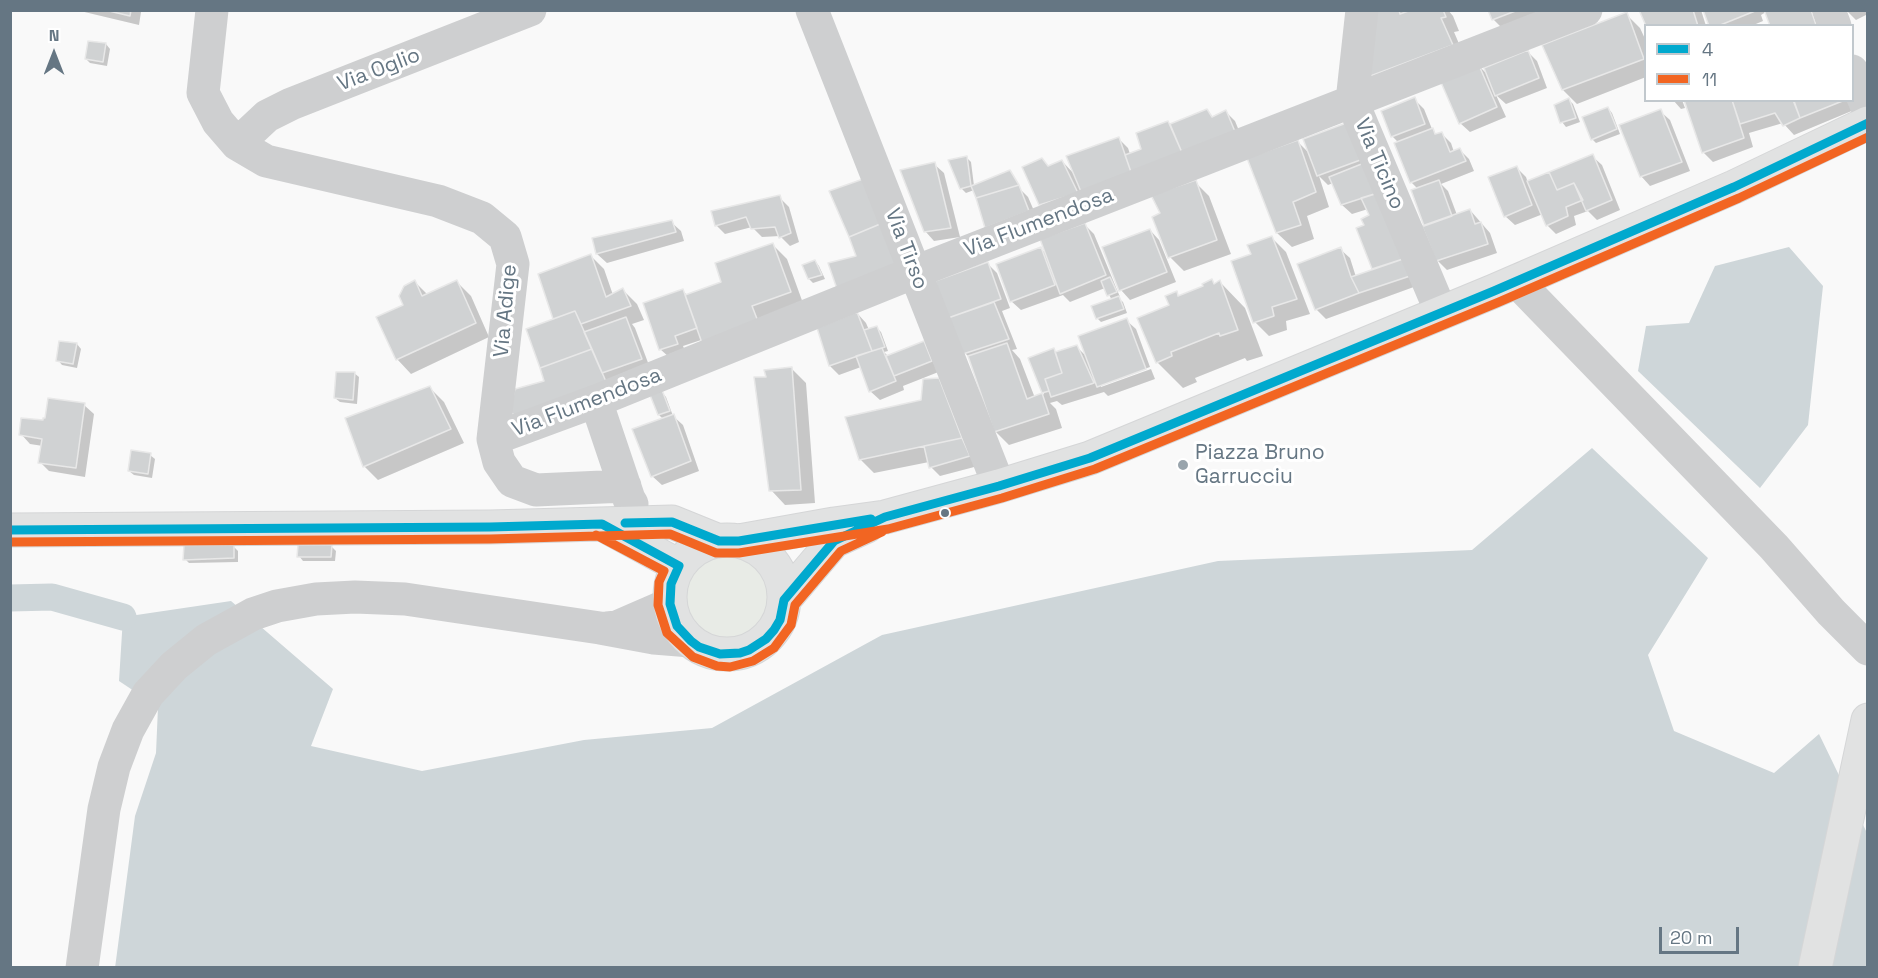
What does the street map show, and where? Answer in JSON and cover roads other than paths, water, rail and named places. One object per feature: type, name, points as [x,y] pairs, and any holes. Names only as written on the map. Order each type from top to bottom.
[{"type":"main road","points":[[10,530],[490,527],[672,522],[729,541],[749,544],[766,555],[782,580],[784,600],[780,620],[766,639],[750,650],[740,653],[720,654],[699,647],[677,626],[670,604],[671,584],[679,566],[697,549],[729,541],[885,517],[1090,458],[1523,278],[1734,187],[1868,123]]},
{"type":"main road","points":[[784,600],[834,541],[885,517]]},
{"type":"main road","points":[[602,524],[679,566]]},
{"type":"main road","points":[[1815,968],[1868,720]]},
{"type":"street","name":"Via Adige","points":[[212,10],[203,93],[218,122],[237,144],[266,161],[438,201],[482,218],[505,237],[513,264],[493,439],[499,462],[512,481],[536,490],[625,486]]},
{"type":"street","name":"Via Oglio","points":[[237,144],[267,116],[291,104],[530,10]]},
{"type":"street","name":"Via Ticino","points":[[1362,10],[1352,100],[1441,312]]},
{"type":"street","name":"Via Flumendosa","points":[[493,439],[596,401],[915,272],[1586,10]]},
{"type":"street","name":"Via Tirso","points":[[813,11],[999,486]]},
{"type":"street","points":[[1854,75],[1868,109]]},
{"type":"street","points":[[1523,278],[1525,290],[1766,538],[1831,612],[1868,649]]},
{"type":"street","points":[[596,401],[629,499],[639,512],[654,522]]},
{"type":"street","points":[[82,968],[104,809],[114,767],[128,730],[148,694],[174,666],[206,640],[253,614],[277,606],[355,597],[405,599],[602,628],[654,638],[691,641]]},
{"type":"street","points":[[602,628],[618,627],[670,604]]},
{"type":"waterway","points":[[10,598],[52,597],[123,617]]},
{"type":"place","name":"Piazza Bruno Garrucciu","points":[[1183,465]]}]
